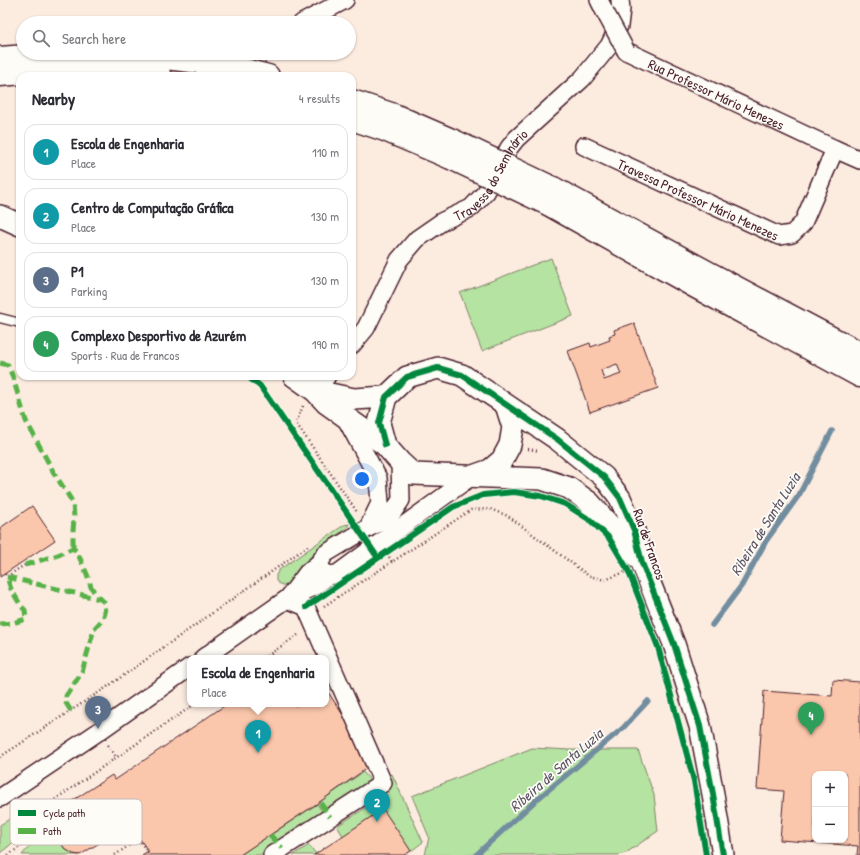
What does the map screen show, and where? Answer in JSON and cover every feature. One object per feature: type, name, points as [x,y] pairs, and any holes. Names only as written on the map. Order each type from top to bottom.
[{"type":"highway","points":[[0,58],[16,57]]},
{"type":"highway","points":[[178,60],[226,66],[251,72]]},
{"type":"highway","points":[[0,75],[16,74]]},
{"type":"highway","points":[[356,102],[394,115],[453,149],[707,272],[860,352]]},
{"type":"highway","points":[[356,120],[453,149]]},
{"type":"highway","points":[[551,196],[694,286],[860,376]]},
{"type":"street","points":[[315,16],[345,0]]},
{"type":"street","name":"Travessa do Seminário","points":[[356,340],[366,328],[399,260],[417,239],[443,221],[471,208],[486,192],[516,139],[582,79],[609,46],[619,26],[620,0]]},
{"type":"street","name":"Rua Professor Mário Menezes","points":[[602,6],[626,51],[860,160]]},
{"type":"street","name":"Travessa Professor Mário Menezes","points":[[584,146],[779,236],[792,234],[803,223],[835,149]]},
{"type":"street","points":[[0,216],[16,223]]},
{"type":"street","name":"Rua de Francos","points":[[385,445],[379,424],[386,397],[407,377],[438,368],[462,375],[556,439],[604,477],[620,498],[634,530],[632,568]]},
{"type":"street","name":"Rua de Francos","points":[[308,380],[321,384],[354,399],[386,397]]},
{"type":"street","name":"Rua de Francos","points":[[321,384],[326,403],[385,445],[413,474],[542,479],[569,488],[589,502],[632,568],[674,644],[700,726],[714,794],[722,855]]},
{"type":"street","name":"Rua de Francos","points":[[472,476],[490,470],[502,460],[510,445],[513,427],[506,405]]},
{"type":"street","points":[[344,415],[378,478],[380,502],[365,530]]},
{"type":"street","points":[[324,569],[324,554],[389,518],[401,500],[400,462]]},
{"type":"street","points":[[207,655],[287,599],[307,573],[324,569],[337,574],[472,476]]},
{"type":"street","points":[[287,599],[306,608],[327,655]]},
{"type":"street","points":[[272,855],[383,783],[329,659]]},
{"type":"street","points":[[0,798],[98,732],[187,669]]},
{"type":"lane","points":[[0,318],[16,322]]},
{"type":"path","points":[[358,512],[350,517],[365,530]]},
{"type":"path","points":[[0,758],[312,544]]},
{"type":"path","points":[[371,548],[378,558],[392,549]]},
{"type":"path","points":[[268,655],[298,635],[298,629],[310,615],[392,562]]},
{"type":"path","points":[[4,574],[6,577],[25,565]]},
{"type":"path","points":[[55,799],[191,707]]},
{"type":"path","points":[[142,843],[150,855]]},
{"type":"path","points":[[8,855],[23,845]]},
{"type":"path","points":[[115,855],[130,845]]},
{"type":"green space","points":[[551,258],[573,316],[482,351],[460,293]]},
{"type":"green space","points":[[349,524],[346,529],[316,550],[299,576],[288,585],[282,585],[276,581],[276,575],[279,570],[344,525]]},
{"type":"green space","points":[[532,748],[570,750],[638,750],[654,795],[658,831],[626,853],[618,855],[425,855],[429,837],[412,796]]},
{"type":"green space","points":[[363,772],[371,781],[328,810],[321,801]]},
{"type":"green space","points":[[392,774],[423,842],[411,851],[343,836],[337,826],[389,793],[386,776]]},
{"type":"green space","points":[[317,804],[323,813],[279,841],[272,834]]},
{"type":"green space","points":[[10,819],[10,845],[0,853],[0,825]]},
{"type":"green space","points":[[268,836],[275,845],[260,855],[240,855]]},
{"type":"green space","points":[[31,845],[62,845],[65,849],[73,854],[80,855],[22,855]]},
{"type":"green space","points":[[309,845],[316,854],[293,855]]},
{"type":"building","points":[[634,323],[658,388],[590,412],[568,351],[590,343],[591,347],[610,340],[609,336],[615,334],[614,330]],"holes":[[[617,364],[621,374],[604,380],[601,370]]]},
{"type":"building","points":[[32,506],[55,540],[0,577],[0,528]]},
{"type":"building","points":[[833,680],[860,682],[860,855],[857,855],[858,846],[819,843],[848,843],[848,771],[812,771],[812,842],[780,840],[784,791],[757,789],[764,691],[832,696]]},
{"type":"building","points":[[329,694],[356,735],[367,768],[321,801],[240,855],[142,855],[148,851],[142,842],[142,799],[75,799],[112,775],[115,780],[223,707],[329,707]]},
{"type":"building","points":[[383,809],[411,851],[404,855],[314,855]]},
{"type":"building","points":[[62,845],[96,845],[80,855],[73,854],[65,849]]},
{"type":"waterway","name":"Ribeira de Santa Luzia","points":[[712,625],[742,585],[766,541],[799,495],[832,431]]},
{"type":"waterway","name":"Ribeira de Santa Luzia","points":[[476,855],[535,801],[623,728],[648,701]]},
{"type":"marked path","points":[[0,363],[8,365],[26,421],[54,473],[73,503],[73,548]]},
{"type":"marked path","points":[[25,565],[58,555],[73,548],[77,552],[91,587],[97,596],[104,602],[105,613],[103,619],[94,629],[82,672],[66,696],[66,703],[71,711]]},
{"type":"marked path","points":[[7,577],[100,599]]},
{"type":"marked path","points":[[0,624],[13,623],[26,619],[25,610],[11,589],[7,577]]},
{"type":"marked path","points":[[320,803],[330,817]]},
{"type":"marked path","points":[[270,835],[282,848]]},
{"type":"cycle path","points":[[385,445],[379,423],[386,397],[407,377],[438,368],[462,375],[557,439],[604,477],[620,498],[634,530],[642,563],[674,644],[700,726],[723,855]]},
{"type":"cycle path","points":[[252,380],[260,386],[378,558]]},
{"type":"cycle path","points":[[306,607],[453,507],[483,495],[514,492],[541,496],[565,504],[590,520],[609,538],[628,570],[658,647],[694,781],[706,855]]},
{"type":"place","name":"P1","points":[[98,729]]},
{"type":"place","name":"Complexo Desportivo de Azurém","points":[[811,735]]},
{"type":"place","name":"Escola de Engenharia","points":[[258,753]]},
{"type":"place","name":"Centro de Computação Gráfica","points":[[377,822]]}]
